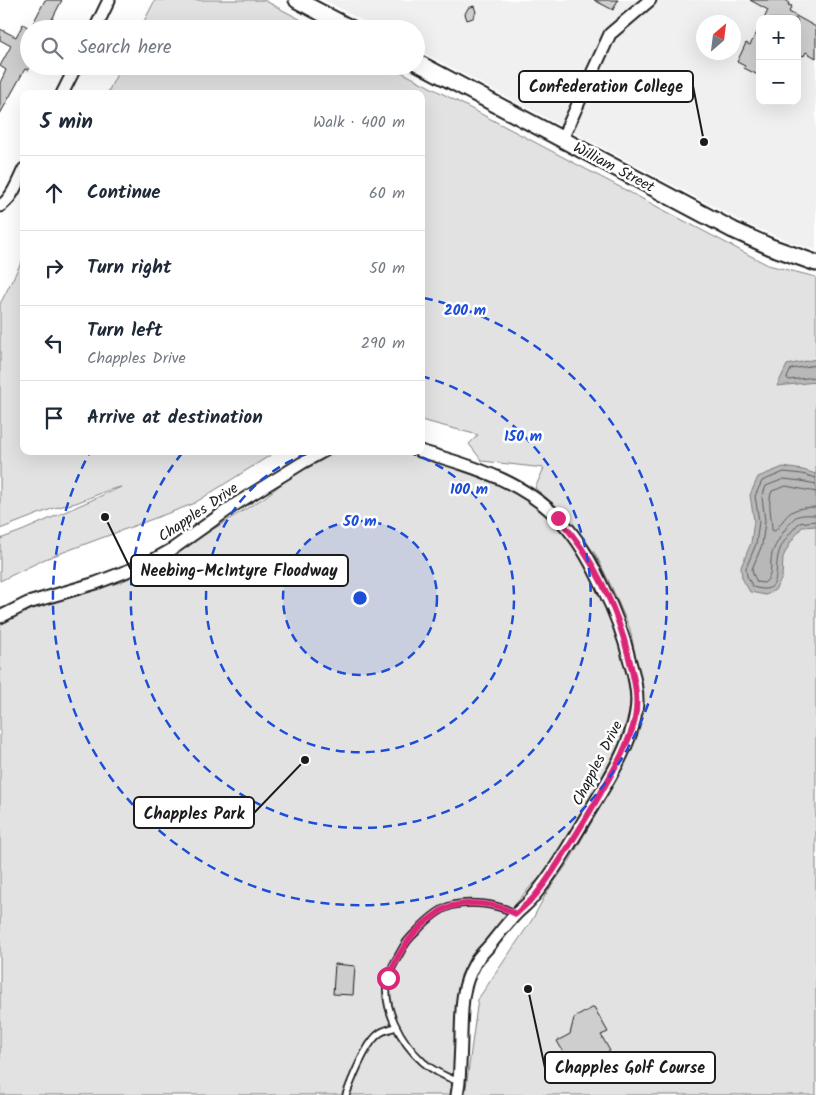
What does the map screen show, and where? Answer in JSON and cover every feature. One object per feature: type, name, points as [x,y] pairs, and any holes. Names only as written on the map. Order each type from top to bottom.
[{"type":"street","points":[[99,20],[109,0]]},
{"type":"street","points":[[562,139],[610,34],[650,0]]},
{"type":"street","points":[[302,1],[336,20]]},
{"type":"street","name":"William Street","points":[[425,67],[733,230],[771,248],[816,263]]},
{"type":"street","points":[[64,90],[72,75]]},
{"type":"street","points":[[0,206],[9,198],[20,177]]},
{"type":"street","name":"Chapples Drive","points":[[425,452],[502,478],[529,494],[558,518],[569,530],[597,575],[612,605],[624,638],[634,676],[636,694],[635,719],[630,737],[614,769],[555,868],[533,898],[516,914],[475,962],[463,995],[457,1095]]},
{"type":"street","name":"Chapples Drive","points":[[0,617],[28,603],[96,583],[148,563],[171,550],[244,499],[316,455]]},
{"type":"lane","points":[[459,1082],[440,1074],[423,1062],[408,1047],[395,1027],[387,1000],[388,978],[404,946],[420,927],[429,919],[452,906],[468,904],[487,905],[502,908],[516,914]]},
{"type":"lane","points":[[346,1095],[368,1046],[380,1032],[395,1027]]},
{"type":"shaded area","points":[[155,0],[264,0],[301,20],[145,20]]},
{"type":"shaded area","points":[[324,0],[816,0],[816,250],[749,225],[425,54],[425,20],[361,20]]},
{"type":"shaded area","points":[[116,75],[407,75],[768,265],[816,277],[816,1095],[465,1095],[478,999],[532,920],[547,892],[570,860],[617,777],[636,739],[643,706],[641,685],[630,629],[596,555],[559,509],[535,488],[544,468],[482,461],[469,444],[478,435],[425,421],[425,90],[109,90]]},
{"type":"shaded area","points":[[20,265],[20,455],[271,455],[193,504],[45,559],[0,581],[0,539],[121,487],[76,503],[54,508],[0,529],[0,304]]},
{"type":"shaded area","points":[[327,455],[415,455],[473,474],[504,486],[524,497],[539,508],[567,537],[580,557],[611,619],[620,644],[627,673],[630,697],[629,714],[619,744],[603,775],[542,876],[530,887],[476,951],[461,975],[456,1060],[451,1095],[0,1095],[0,608],[49,603],[121,582],[169,559],[265,497],[289,478]]},
{"type":"water","points":[[816,359],[816,382],[777,386],[787,365]]},
{"type":"water","points":[[783,467],[816,474],[816,526],[802,527],[790,543],[783,557],[782,578],[775,590],[766,595],[750,592],[742,578],[741,567],[751,543],[754,521],[750,495],[758,477]]},
{"type":"building","points":[[45,0],[62,0],[52,20],[35,20]]},
{"type":"building","points":[[594,0],[618,0],[613,10]]},
{"type":"building","points":[[750,0],[788,0],[788,5],[792,6],[789,12],[794,15],[766,15],[768,10]]},
{"type":"building","points":[[474,6],[476,12],[473,18],[467,20],[465,14],[468,8]]},
{"type":"building","points":[[801,19],[816,27],[816,58],[806,52],[804,56],[801,55]]},
{"type":"building","points":[[0,29],[16,37],[20,30],[20,75],[22,75],[0,114],[0,83],[6,70],[0,66],[11,46],[0,40]]},
{"type":"building","points":[[756,34],[756,74],[737,62],[741,60],[741,54],[746,43],[750,45]]},
{"type":"building","points":[[335,964],[355,966],[353,995],[333,994]]},
{"type":"building","points":[[594,1007],[608,1032],[601,1035],[610,1051],[596,1059],[579,1052],[567,1058],[557,1041],[570,1034],[574,1018]]},
{"type":"place","name":"Confederation College","points":[[704,142]]},
{"type":"place","name":"Neebing-McIntyre Floodway","points":[[105,517]]},
{"type":"place","name":"Chapples Park","points":[[305,760]]},
{"type":"place","name":"Chapples Golf Course","points":[[528,989]]},
{"type":"route","points":[[388,978],[404,946],[429,919],[440,912],[452,906],[468,904],[502,908],[516,914],[533,898],[573,839],[614,769],[630,737],[637,703],[634,676],[624,638],[612,605],[597,575],[580,546],[558,518]]}]
